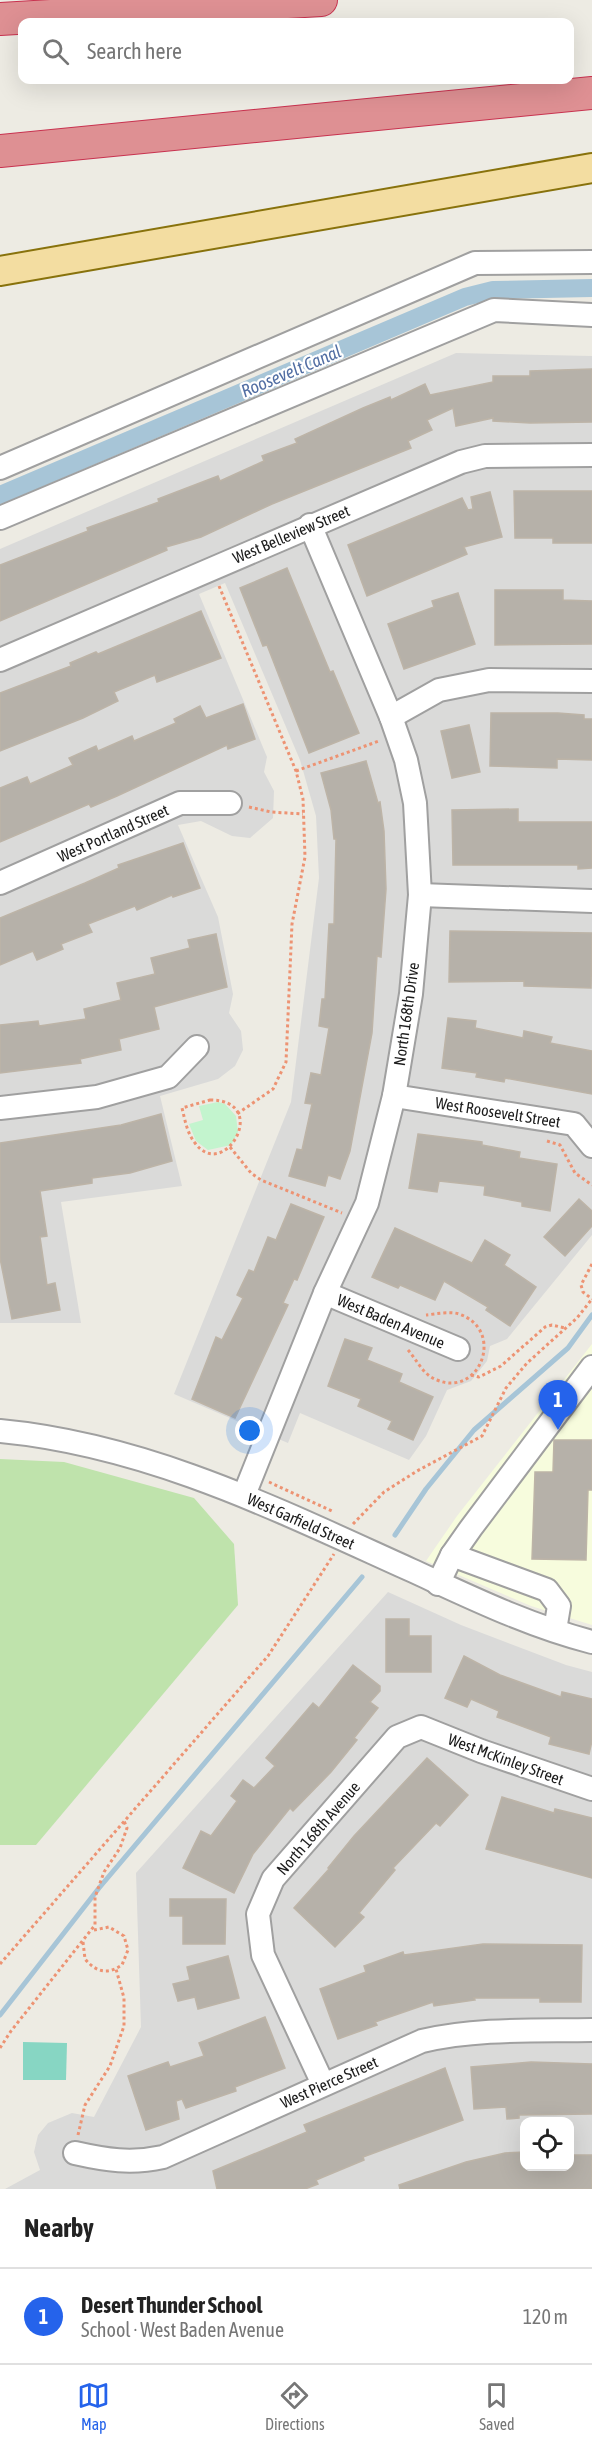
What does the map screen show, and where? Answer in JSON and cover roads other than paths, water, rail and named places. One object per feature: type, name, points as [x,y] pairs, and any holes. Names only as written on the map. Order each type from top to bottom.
[{"type":"highway","points":[[0,19],[321,0]]},
{"type":"highway","points":[[0,152],[592,93]]},
{"type":"main road","points":[[0,271],[592,168]]},
{"type":"street","points":[[0,468],[475,263],[592,262]]},
{"type":"street","points":[[0,518],[494,310],[592,315]]},
{"type":"street","name":"West Belleview Street","points":[[0,660],[461,462],[485,456],[592,455]]},
{"type":"street","name":"North 168th Drive","points":[[244,1495],[325,1293],[367,1203],[394,1096],[411,994],[420,895],[414,803],[394,726],[310,525]]},
{"type":"street","points":[[394,726],[439,690],[489,680],[592,681]]},
{"type":"street","name":"West Portland Street","points":[[0,884],[180,803],[230,803]]},
{"type":"street","points":[[420,895],[592,901]]},
{"type":"street","points":[[0,1108],[97,1097],[168,1077],[197,1047]]},
{"type":"street","name":"West Roosevelt Street","points":[[394,1096],[574,1124],[592,1146]]},
{"type":"street","name":"West Baden Avenue","points":[[325,1293],[458,1349]]},
{"type":"street","points":[[438,1584],[453,1555],[592,1367]]},
{"type":"street","name":"West Garfield Street","points":[[0,1431],[42,1436],[124,1453],[169,1466],[244,1495],[347,1526],[377,1555],[465,1597],[592,1642]]},
{"type":"street","points":[[453,1555],[547,1590],[560,1606],[555,1630]]},
{"type":"street","name":"West McKinley Street","points":[[420,1727],[481,1751],[592,1789]]},
{"type":"street","name":"North 168th Avenue","points":[[323,2084],[263,1954],[258,1914],[273,1878],[398,1737],[420,1727]]},
{"type":"street","name":"West Pierce Street","points":[[75,2153],[119,2162],[142,2162],[163,2157],[422,2041],[453,2034],[491,2031],[592,2030]]},
{"type":"waterway","name":"Roosevelt Canal","points":[[0,495],[465,297],[493,290],[592,288]]},
{"type":"waterway","points":[[395,1535],[426,1489],[474,1430],[568,1348],[592,1315]]},
{"type":"waterway","points":[[0,2015],[99,1888],[362,1577]]},
{"type":"place","name":"Desert Thunder School","points":[[558,1430]]}]
